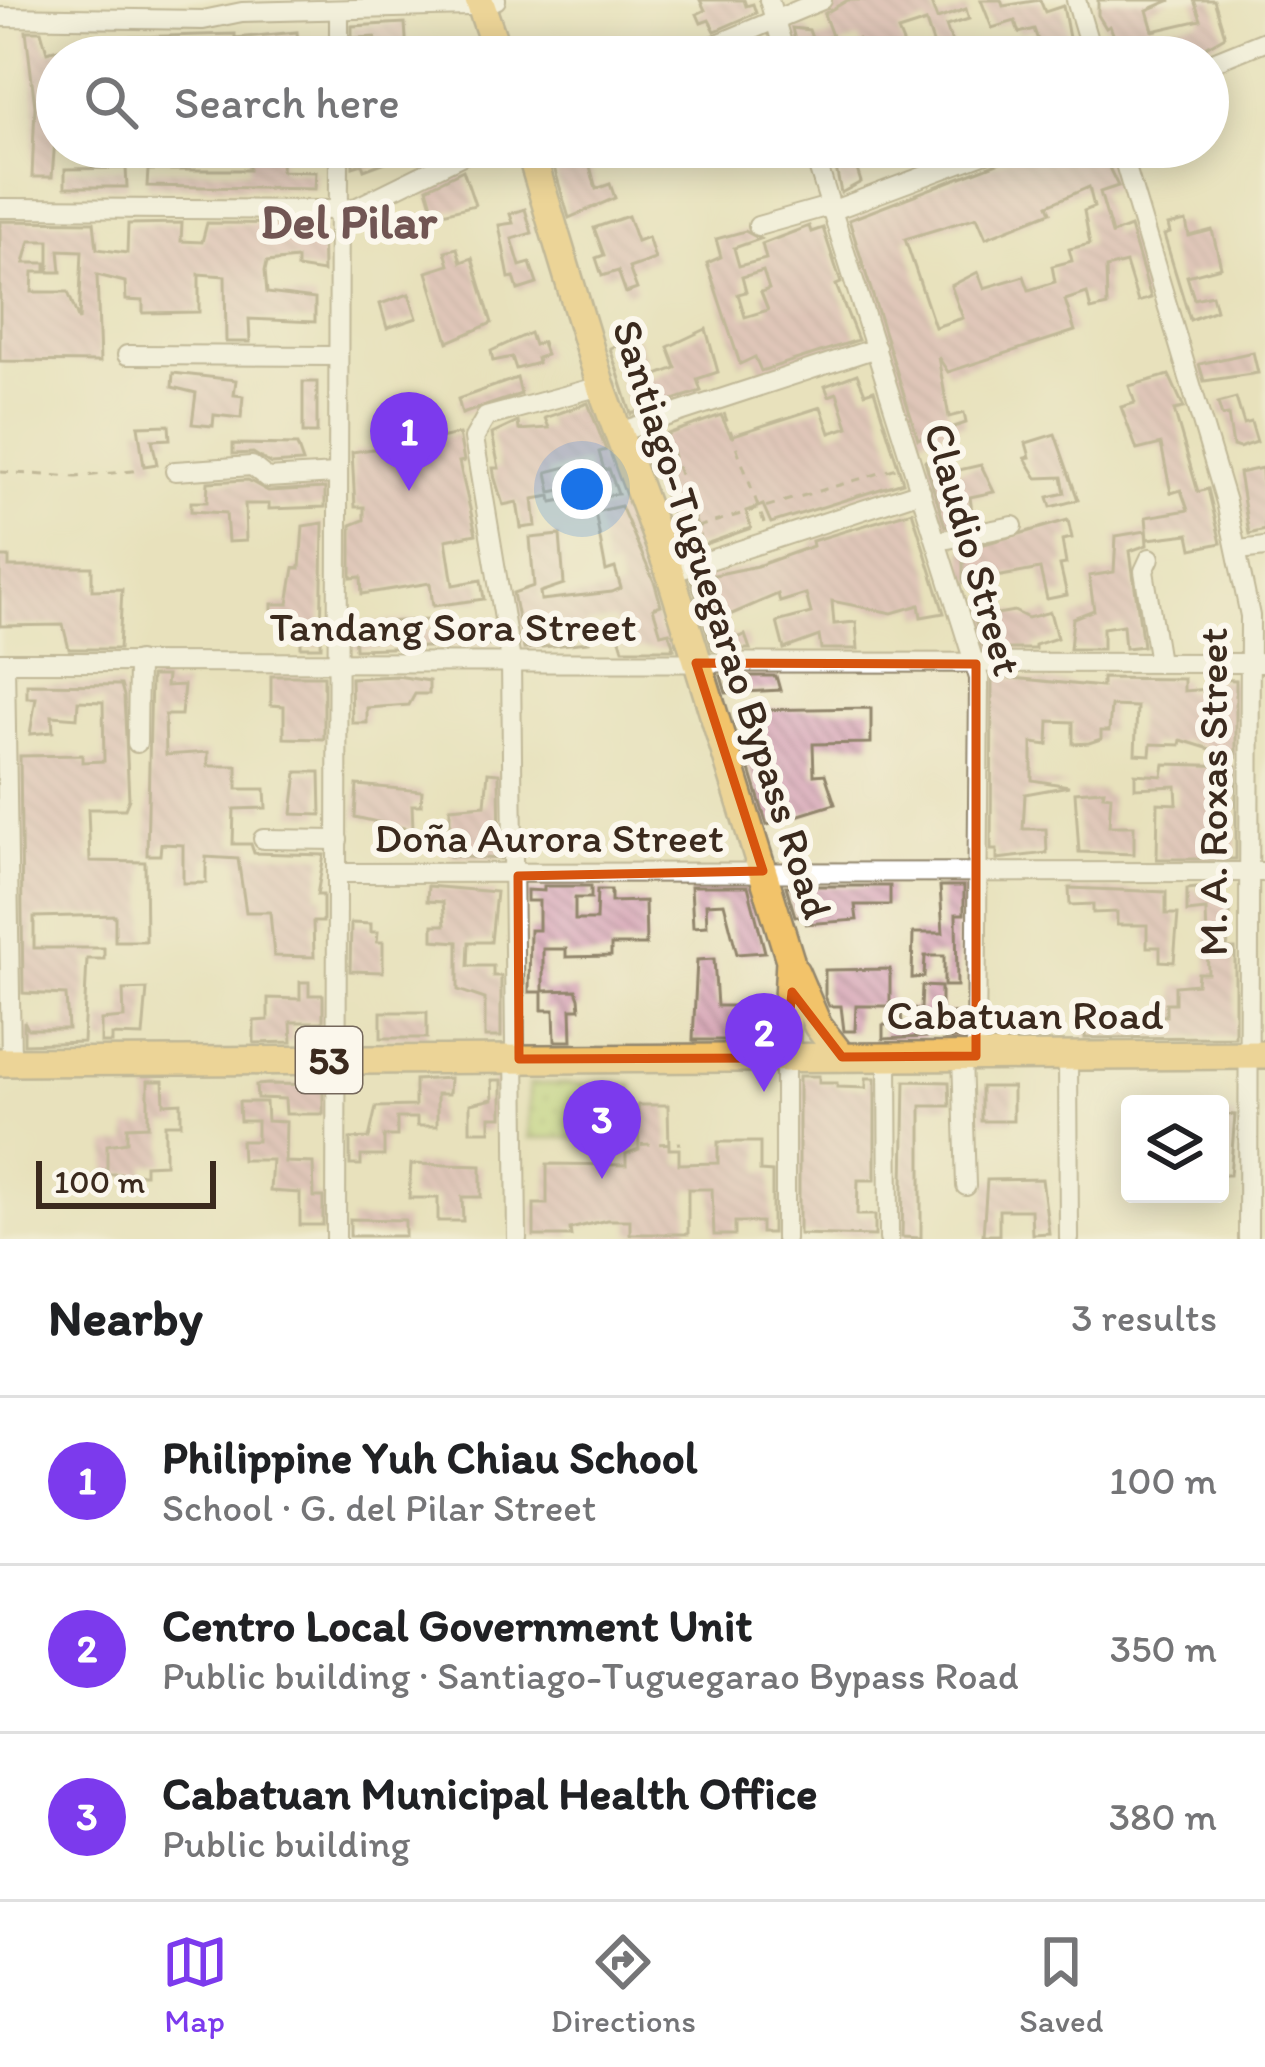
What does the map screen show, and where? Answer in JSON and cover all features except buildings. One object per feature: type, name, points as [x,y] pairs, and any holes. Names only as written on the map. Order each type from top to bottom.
[{"type":"highway","points":[[486,2],[494,36]]},
{"type":"highway","name":"Santiago-Tuguegarao Bypass Road","points":[[535,168],[616,433],[670,573],[790,960],[785,1058]]},
{"type":"highway","points":[[790,960],[807,1005],[842,1057]]},
{"type":"highway","name":"Cabatuan Road","points":[[785,1058],[1255,1054]]},
{"type":"highway","name":"53","points":[[6,1062],[785,1058]]},
{"type":"street","points":[[725,36],[772,10],[822,0]]},
{"type":"street","points":[[1076,0],[1087,36]]},
{"type":"street","points":[[0,17],[203,20],[240,6],[339,11],[486,2]]},
{"type":"street","points":[[339,11],[339,36]]},
{"type":"street","points":[[1229,56],[1265,41]]},
{"type":"street","points":[[336,1239],[339,168]]},
{"type":"street","points":[[0,208],[339,210],[357,207],[436,168]]},
{"type":"street","name":"Claudio Street","points":[[818,168],[938,541],[981,693],[966,1186]]},
{"type":"street","points":[[758,226],[830,208],[943,168]]},
{"type":"street","name":"M. A. Roxas Street","points":[[1126,168],[1239,550],[1259,664],[1248,1239]]},
{"type":"street","points":[[616,433],[876,348]]},
{"type":"street","points":[[127,355],[336,356]]},
{"type":"street","points":[[517,1239],[518,876],[511,661],[476,428],[486,417],[601,386]]},
{"type":"street","points":[[175,471],[252,466],[267,478],[336,475]]},
{"type":"street","points":[[670,573],[921,491]]},
{"type":"street","points":[[938,541],[1013,526]]},
{"type":"street","points":[[1239,550],[1265,547]]},
{"type":"street","points":[[1150,558],[1144,571],[1160,662]]},
{"type":"street","points":[[137,743],[138,661]]},
{"type":"street","points":[[3,662],[6,1062]]},
{"type":"street","name":"Tandang Sora Street","points":[[3,662],[1259,664]]},
{"type":"street","points":[[263,839],[338,839]]},
{"type":"street","name":"Doña Aurora Street","points":[[337,873],[1257,872]]},
{"type":"street","points":[[1068,1056],[1069,1239]]},
{"type":"street","points":[[785,1058],[785,1239]]},
{"type":"street","points":[[888,1058],[889,1239]]},
{"type":"path","points":[[718,400],[770,539]]},
{"type":"path","points":[[662,418],[708,561]]},
{"type":"path","points":[[698,527],[912,464]]},
{"type":"path","points":[[0,472],[76,477],[141,470]]},
{"type":"path","points":[[623,1145],[681,1143]]},
{"type":"highlighted area","points":[[696,663],[976,664],[976,1056],[842,1057],[792,992],[785,1058],[519,1059],[518,876],[763,871]]},
{"type":"green space","points":[[529,1084],[633,1084],[633,1138],[529,1138]]},
{"type":"place","name":"Philippine Yuh Chiau School","points":[[409,491]]},
{"type":"place","name":"Centro Local Government Unit","points":[[764,1092]]},
{"type":"place","name":"Cabatuan Municipal Health Office","points":[[602,1179]]},
{"type":"district","name":"Del Pilar","points":[[349,221]]}]
